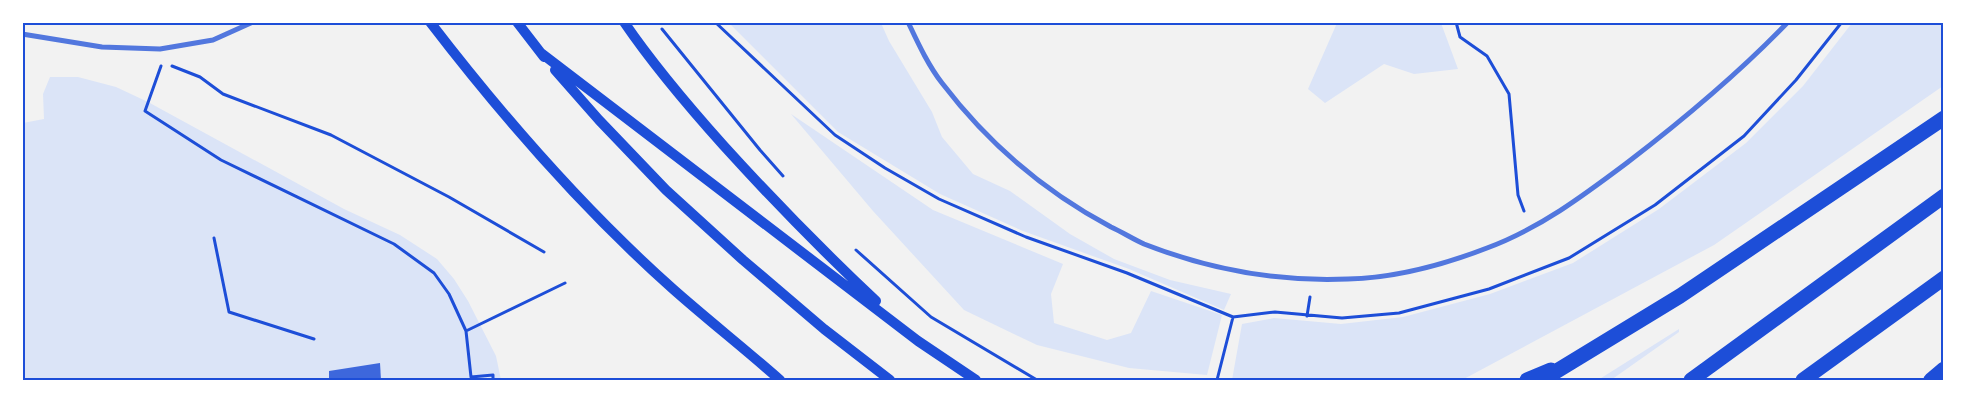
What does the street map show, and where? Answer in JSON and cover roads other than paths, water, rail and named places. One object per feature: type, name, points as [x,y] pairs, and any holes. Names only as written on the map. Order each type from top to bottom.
[{"type":"highway","points":[[1542,380],[1680,296],[1944,118]]},
{"type":"highway","points":[[1691,380],[1944,196]]},
{"type":"highway","points":[[1803,380],[1944,278]]},
{"type":"highway","points":[[1527,380],[1582,355]]},
{"type":"highway","points":[[1930,380],[1944,369]]},
{"type":"main road","points":[[430,22],[496,105],[542,157],[613,231],[673,288],[780,380]]},
{"type":"main road","points":[[517,22],[599,120],[666,190],[816,323],[890,380]]},
{"type":"main road","points":[[624,22],[639,45],[686,104],[773,200],[918,341]]},
{"type":"main road","points":[[541,53],[918,341],[976,380]]},
{"type":"street","points":[[22,34],[102,46],[160,49],[213,40],[253,22]]},
{"type":"street","points":[[908,22],[940,81],[979,127],[1031,175],[1081,211],[1142,243],[1182,257],[1256,274],[1348,280],[1390,275],[1434,266],[1489,248],[1548,219],[1596,187],[1644,150],[1751,61],[1788,22]]}]
